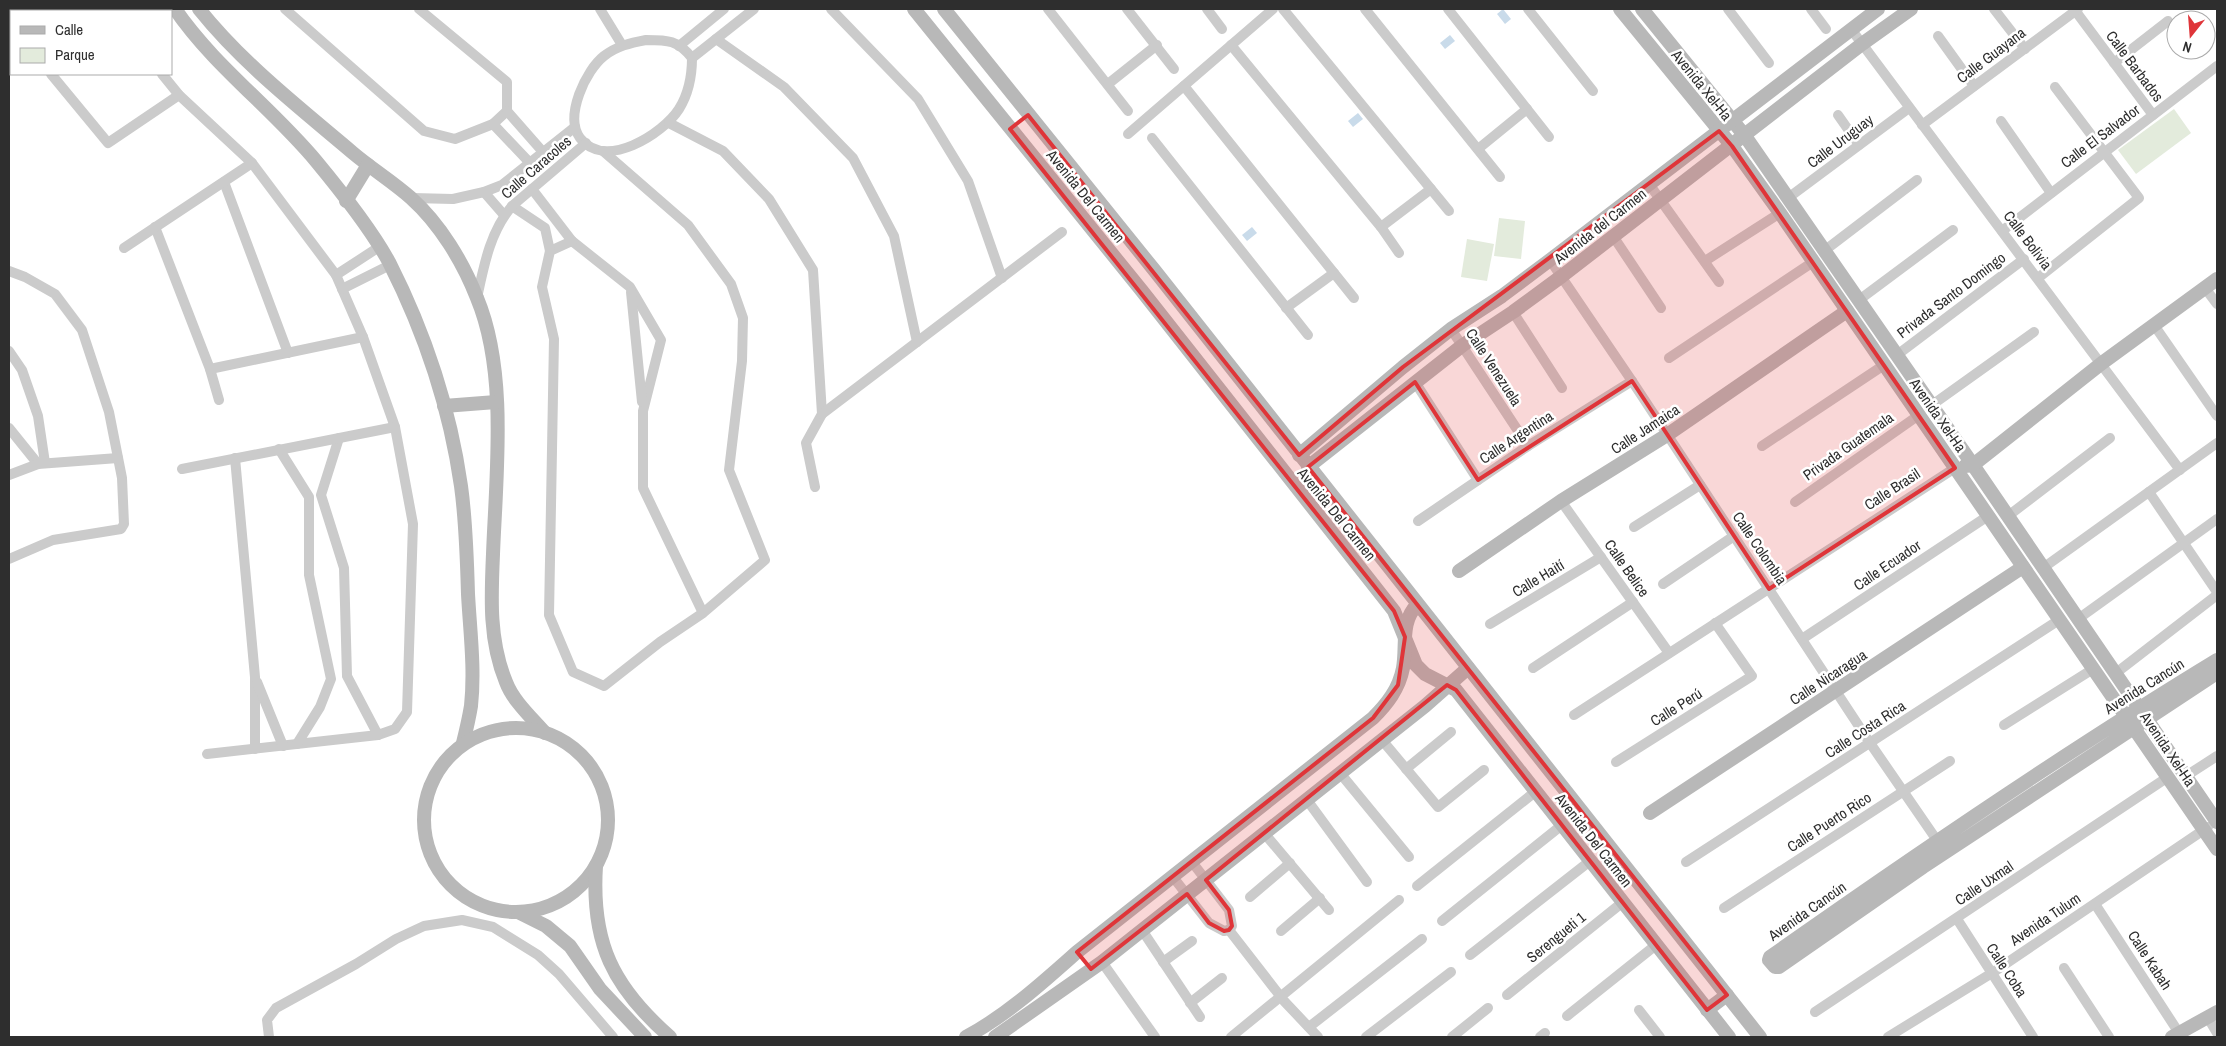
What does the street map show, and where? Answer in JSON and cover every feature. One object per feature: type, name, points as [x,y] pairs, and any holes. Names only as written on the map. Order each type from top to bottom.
[{"type":"street","points":[[175,9],[214,56],[275,116],[302,146],[346,201],[390,265],[412,310],[444,406],[461,485],[466,531],[472,664],[471,706],[463,743]]},
{"type":"street","points":[[200,9],[221,36],[248,62],[368,165],[412,198],[454,251],[478,298],[489,335],[496,376],[492,596],[494,646],[506,684],[521,706],[545,733]]},
{"type":"street","points":[[285,9],[424,131],[455,138],[493,124],[507,111]]},
{"type":"street","points":[[418,9],[507,82],[507,111],[543,152]]},
{"type":"street","points":[[600,9],[622,45]]},
{"type":"street","points":[[692,58],[680,46],[723,9]]},
{"type":"street","points":[[603,151],[621,150],[669,123],[680,108],[688,91],[692,58],[754,9]]},
{"type":"street","points":[[831,9],[918,99],[968,181],[1002,278]]},
{"type":"street","name":"Avenida Del Carmen","points":[[914,9],[1142,291],[1394,611],[1416,665],[1426,674],[1456,690],[1729,1037]]},
{"type":"street","name":"Avenida Del Carmen","points":[[944,9],[1155,271],[1298,455],[1760,1037]]},
{"type":"street","points":[[1048,9],[1128,110]]},
{"type":"street","points":[[1127,9],[1174,68]]},
{"type":"street","points":[[1207,9],[1222,28]]},
{"type":"street","points":[[1128,134],[1272,9]]},
{"type":"street","points":[[1283,9],[1449,211]]},
{"type":"street","points":[[1365,9],[1500,177]]},
{"type":"street","points":[[1448,9],[1549,137]]},
{"type":"street","points":[[1528,9],[1592,91]]},
{"type":"street","name":"Avenida Xel-Ha","points":[[1620,9],[1732,146],[1780,213],[2217,849]]},
{"type":"street","name":"Avenida Xel-Ha","points":[[1642,9],[1745,136],[1974,465],[2217,821]]},
{"type":"street","points":[[1728,9],[1769,63]]},
{"type":"street","points":[[1811,9],[1826,29]]},
{"type":"street","name":"Avenida del Carmen","points":[[1298,455],[1354,406],[1452,330],[1550,260],[1878,9]]},
{"type":"street","name":"Avenida del Carmen","points":[[1308,467],[1463,345],[1513,312],[1562,276],[1862,44],[1911,9]]},
{"type":"street","points":[[1994,9],[2025,48]]},
{"type":"street","name":"Calle Guayana","points":[[1922,125],[2076,10]]},
{"type":"street","name":"Calle Barbados","points":[[2076,10],[2153,115]]},
{"type":"street","points":[[2114,63],[2166,23]]},
{"type":"street","name":"Calle Bolivia","points":[[1851,29],[2180,470]]},
{"type":"street","points":[[1938,36],[1974,86]]},
{"type":"street","points":[[716,39],[784,87],[853,158],[894,236],[917,342]]},
{"type":"street","name":"Calle Caracoles","points":[[680,46],[667,40],[646,40],[622,45],[603,56],[588,73],[579,92],[575,111],[575,128],[580,138],[603,151],[688,225],[730,284],[743,318],[742,361],[729,470],[765,560],[703,613]]},
{"type":"street","points":[[1231,45],[1381,228],[1399,253]]},
{"type":"street","points":[[1108,84],[1157,46]]},
{"type":"street","name":"Calle El Salvador","points":[[2002,231],[2217,66]]},
{"type":"street","points":[[53,75],[108,144],[179,95]]},
{"type":"street","points":[[163,75],[179,95],[252,163],[336,275],[364,337],[395,426],[413,524],[407,712],[395,729],[378,735],[207,754]]},
{"type":"street","points":[[1184,86],[1354,298]]},
{"type":"street","points":[[2038,278],[2139,198],[2055,87]]},
{"type":"street","name":"Calle Uruguay","points":[[1788,198],[1909,108]]},
{"type":"street","points":[[1478,149],[1527,109]]},
{"type":"street","points":[[1010,129],[1028,115]]},
{"type":"street","points":[[1838,115],[1860,145]]},
{"type":"street","points":[[2001,121],[2051,193]]},
{"type":"street","points":[[669,123],[723,151],[768,199],[812,270],[822,414]]},
{"type":"street","points":[[493,124],[530,163]]},
{"type":"street","name":"Calle Caracoles","points":[[412,198],[453,199],[484,192],[502,185],[575,128]]},
{"type":"street","points":[[1152,138],[1308,335]]},
{"type":"street","points":[[558,140],[566,144],[572,155]]},
{"type":"street","name":"Calle Caracoles","points":[[478,298],[490,244],[504,215],[586,143]]},
{"type":"street","points":[[124,248],[252,163]]},
{"type":"street","points":[[346,201],[368,165]]},
{"type":"street","points":[[1824,251],[1917,180]]},
{"type":"street","points":[[224,182],[288,353]]},
{"type":"street","points":[[1649,184],[1719,282]]},
{"type":"street","points":[[532,189],[572,241],[630,287],[661,340],[643,411]]},
{"type":"street","points":[[1381,228],[1431,189]]},
{"type":"street","points":[[484,192],[504,215]]},
{"type":"street","points":[[512,206],[545,228],[550,251],[542,287],[554,339],[549,615],[573,672],[604,686],[660,642],[703,613],[643,488],[643,411],[630,287]]},
{"type":"street","points":[[1705,261],[1780,213]]},
{"type":"street","points":[[545,228],[555,219]]},
{"type":"street","points":[[156,227],[210,369],[219,400]]},
{"type":"street","points":[[1859,300],[1953,230]]},
{"type":"street","points":[[816,487],[806,443],[822,414],[1062,232]]},
{"type":"street","points":[[1613,236],[1661,308]]},
{"type":"street","points":[[550,251],[572,241]]},
{"type":"street","points":[[336,275],[379,247]]},
{"type":"street","name":"Privada Santo Domingo","points":[[1897,355],[2024,259]]},
{"type":"street","name":"Calle Colombia","points":[[1550,260],[1837,690],[1870,744],[1945,852]]},
{"type":"street","points":[[1669,358],[1813,262]]},
{"type":"street","points":[[342,289],[390,265]]},
{"type":"street","points":[[1142,291],[1146,278],[1155,271]]},
{"type":"street","points":[[9,272],[26,277],[55,294],[82,330],[109,412],[122,478],[124,524],[121,529],[53,540],[9,559]]},
{"type":"street","points":[[1286,308],[1334,274]]},
{"type":"street","name":"Calle Brasil","points":[[1574,715],[1955,468],[1974,465],[2102,363],[2217,279]]},
{"type":"street","points":[[2206,288],[2217,304]]},
{"type":"street","name":"Calle Jamaica","points":[[1459,571],[1561,501],[1667,435],[1847,311]]},
{"type":"street","points":[[1513,312],[1562,388]]},
{"type":"street","points":[[2154,325],[2217,416]]},
{"type":"street","name":"Calle Venezuela","points":[[1452,330],[1528,446]]},
{"type":"street","points":[[1932,405],[2034,332]]},
{"type":"street","points":[[210,369],[364,337]]},
{"type":"street","points":[[9,351],[22,370],[38,416],[41,463]]},
{"type":"street","points":[[1762,446],[1884,365]]},
{"type":"street","name":"Calle Argentina","points":[[1418,521],[1528,446],[1632,381]]},
{"type":"street","points":[[1415,382],[1478,480]]},
{"type":"street","points":[[444,406],[496,402]]},
{"type":"street","points":[[1354,406],[1366,421]]},
{"type":"street","name":"Privada Guatemala","points":[[1795,502],[1918,415]]},
{"type":"street","points":[[182,468],[395,426]]},
{"type":"street","points":[[9,428],[41,463]]},
{"type":"street","points":[[339,438],[321,494],[344,568],[347,676],[378,735]]},
{"type":"street","points":[[2008,516],[2110,438]]},
{"type":"street","points":[[2043,568],[2217,444]]},
{"type":"street","points":[[279,449],[308,497],[309,575],[331,679],[320,707],[297,744]]},
{"type":"street","points":[[9,475],[41,463],[118,458]]},
{"type":"street","points":[[235,458],[255,677],[255,749]]},
{"type":"street","points":[[1634,527],[1700,485]]},
{"type":"street","points":[[2116,673],[2217,594],[2149,492]]},
{"type":"street","name":"Calle Belice","points":[[1561,501],[1669,653]]},
{"type":"street","name":"Calle Ecuador","points":[[1802,639],[1988,516]]},
{"type":"street","points":[[2078,619],[2217,519]]},
{"type":"street","points":[[1663,584],[1734,536]]},
{"type":"street","name":"Calle Haití","points":[[1490,624],[1600,557]]},
{"type":"street","name":"Calle Nicaragua","points":[[1650,813],[2023,567]]},
{"type":"street","points":[[1533,668],[1633,602]]},
{"type":"street","points":[[966,1037],[986,1026],[1020,1001],[1077,952],[1380,711],[1392,698],[1398,685],[1403,669],[1406,621],[1410,612],[1417,605]]},
{"type":"street","name":"Calle Costa Rica","points":[[1686,862],[2060,620]]},
{"type":"street","name":"Calle Perú","points":[[1616,762],[1752,676],[1716,623]]},
{"type":"street","name":"Avenida Cancún","points":[[2217,660],[2140,707],[2130,722],[2024,800],[1945,852],[1779,967],[1775,967],[1769,960],[1770,957],[1936,840],[2017,788],[2130,722],[2148,719],[2217,673]]},
{"type":"street","points":[[995,1037],[1142,930],[1382,740],[1468,668]]},
{"type":"street","points":[[2004,725],[2093,668]]},
{"type":"street","points":[[331,679],[347,676]]},
{"type":"street","points":[[255,677],[283,746]]},
{"type":"street","points":[[1380,711],[1396,728]]},
{"type":"street","points":[[524,727],[545,733],[555,736],[580,752],[598,776],[608,804],[608,834],[596,866],[582,886],[558,903],[530,912],[500,911],[472,902],[446,882],[430,855],[422,824],[426,793],[440,764],[463,743],[492,730],[524,727]]},
{"type":"street","points":[[1406,768],[1450,732]]},
{"type":"street","points":[[1382,740],[1438,807],[1484,770]]},
{"type":"street","points":[[2186,776],[2217,756]]},
{"type":"street","name":"Calle Puerto Rico","points":[[1724,908],[1950,761]]},
{"type":"street","points":[[1340,773],[1409,857]]},
{"type":"street","name":"Calle Uxmal","points":[[1815,1012],[2168,777]]},
{"type":"street","points":[[2017,788],[2024,800]]},
{"type":"street","points":[[1418,886],[1536,792]]},
{"type":"street","points":[[1307,800],[1367,882]]},
{"type":"street","name":"Avenida Tulum","points":[[1888,1037],[1992,974],[2217,821]]},
{"type":"street","points":[[1442,921],[1562,825]]},
{"type":"street","points":[[1235,828],[1247,847]]},
{"type":"street","points":[[1264,833],[1329,910]]},
{"type":"street","points":[[1470,955],[1590,860]]},
{"type":"street","points":[[1192,862],[1229,910],[1232,926],[1229,930]]},
{"type":"street","points":[[1250,897],[1290,863]]},
{"type":"street","points":[[596,866],[594,891],[597,919],[608,958],[616,976],[634,1001],[670,1037]]},
{"type":"street","points":[[1173,877],[1209,923],[1224,931],[1229,930]]},
{"type":"street","points":[[1281,930],[1320,898]]},
{"type":"street","points":[[1231,1037],[1399,900]]},
{"type":"street","name":"Serengueti 1","points":[[1507,995],[1623,902]]},
{"type":"street","name":"Calle Kabah","points":[[2095,904],[2176,1035]]},
{"type":"street","points":[[518,912],[546,926],[570,946],[600,989],[645,1037]]},
{"type":"street","name":"Calle Coba","points":[[1956,919],[2033,1037]]},
{"type":"street","points":[[269,1037],[267,1020],[276,1008],[340,973],[396,939],[424,926],[462,920],[493,927],[538,954],[559,974],[613,1037]]},
{"type":"street","points":[[1142,930],[1200,1017]]},
{"type":"street","points":[[1229,930],[1280,996],[1318,1037]]},
{"type":"street","points":[[1163,962],[1192,940]]},
{"type":"street","points":[[1309,1027],[1422,940]]},
{"type":"street","points":[[1567,1016],[1656,945]]},
{"type":"street","points":[[1077,952],[1096,965],[1155,1037]]},
{"type":"street","points":[[2064,968],[2109,1037]]},
{"type":"street","points":[[1366,1037],[1451,972]]},
{"type":"street","points":[[1190,1003],[1222,978]]},
{"type":"street","points":[[1708,1010],[1727,995]]},
{"type":"street","points":[[1452,1037],[1488,1008]]},
{"type":"street","points":[[1639,1010],[1660,1037]]},
{"type":"street","points":[[2176,1035],[2212,1015],[2217,1033]]},
{"type":"highlighted area","points":[[1028,115],[1299,455],[1403,367],[1719,131],[1732,146],[1955,468],[1769,589],[1632,381],[1478,480],[1415,382],[1308,467],[1727,995],[1707,1010],[1456,690],[1447,685],[1206,880],[1229,910],[1232,926],[1229,930],[1224,931],[1209,923],[1187,894],[1091,969],[1077,952],[1373,718],[1398,685],[1405,637],[1394,611],[1010,129]]},
{"type":"green space","points":[[2174,109],[2191,133],[2136,174],[2118,150]]},
{"type":"green space","points":[[1499,218],[1525,221],[1521,259],[1494,256]]},
{"type":"green space","points":[[1467,239],[1494,244],[1487,281],[1461,277]]},
{"type":"water","points":[[1503,9],[1511,19],[1505,24],[1497,14]]},
{"type":"water","points":[[1450,35],[1455,41],[1445,49],[1440,43]]},
{"type":"water","points":[[1358,113],[1363,119],[1353,127],[1348,121]]},
{"type":"water","points":[[1252,227],[1257,233],[1247,241],[1242,235]]}]
